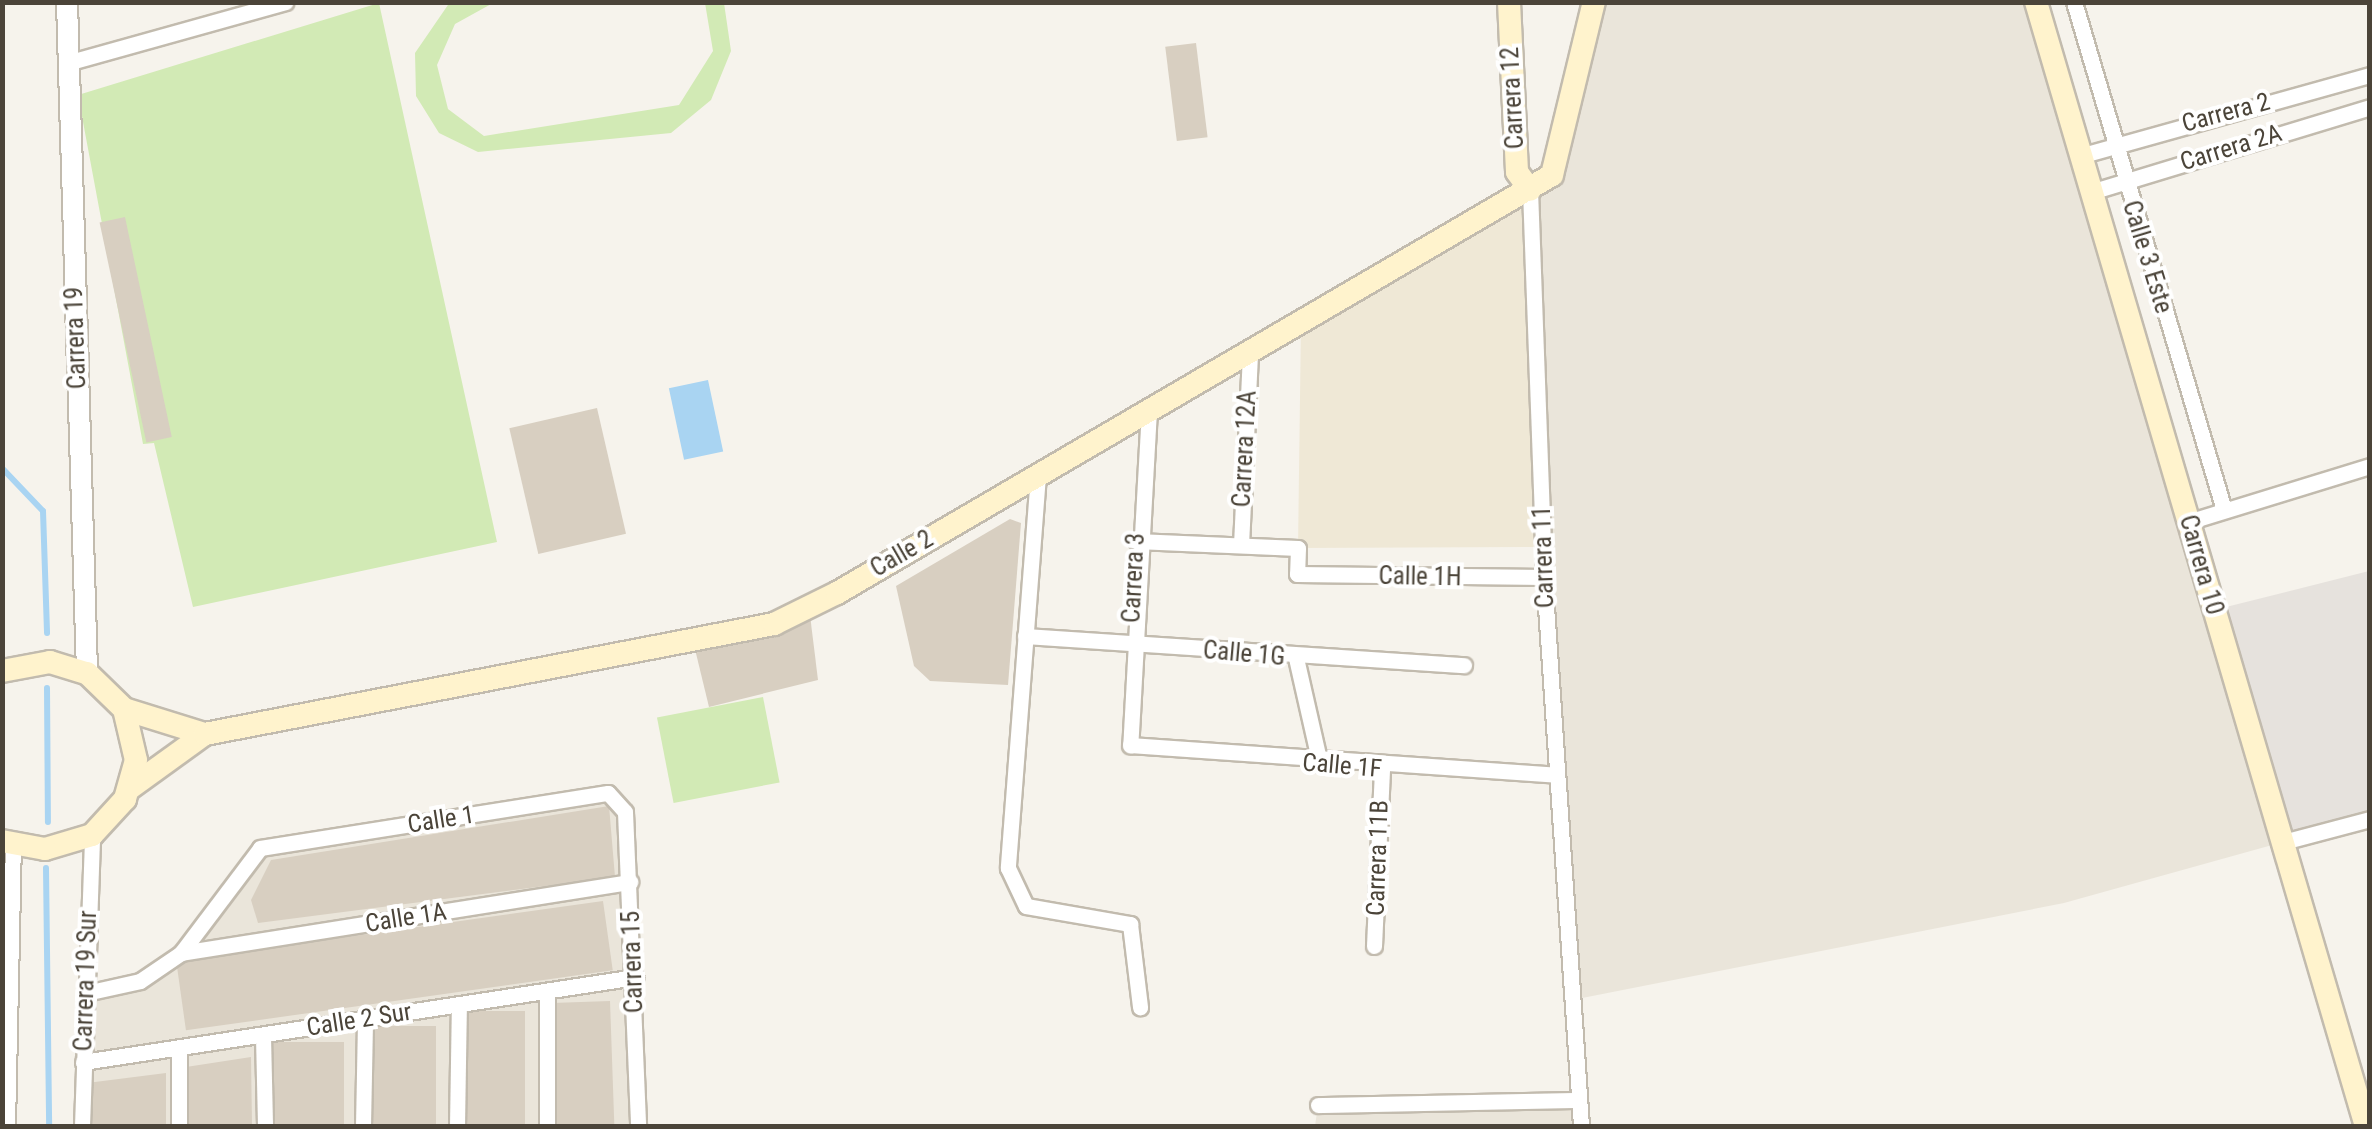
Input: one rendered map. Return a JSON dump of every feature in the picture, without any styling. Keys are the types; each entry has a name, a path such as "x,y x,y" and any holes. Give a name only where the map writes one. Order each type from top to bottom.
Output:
{"main road":[{"name":"Carrera 12","path":"1509,2 1516,172 1530,190"},
{"path":"1530,190 1552,174 1594,2"},
{"name":"Carrera 10","path":"2036,2 2366,1126"},
{"name":"Calle 2","path":"92,835 130,788 205,734 774,624 837,593 1530,190"},
{"path":"2,670 50,662 87,673 124,709 136,745 130,788"},
{"name":"Calle 2","path":"124,709 205,734"},
{"path":"8,843 45,849 92,835"}],"street":[{"name":"Carrera 19","path":"66,2 87,673"},
{"path":"67,63 286,2"},
{"name":"Calle 3 Este","path":"2074,2 2124,182 2224,510"},
{"name":"Carrera 2","path":"2083,156 2370,75"},
{"name":"Carrera 2A","path":"2094,191 2370,107"},
{"name":"Carrera 11","path":"1530,190 1544,577 1581,1126"},
{"name":"Carrera 12A","path":"1241,545 1250,352"},
{"name":"Carrera 3","path":"1130,745 1136,541 1150,410"},
{"path":"2188,522 2370,466"},
{"path":"1038,475 1008,868 1015,892 1026,906 1125,919 1140,1008"},
{"path":"1136,541 1241,545"},
{"name":"Calle 1H","path":"1241,545 1298,548 1297,574 1544,577"},
{"name":"Calle 1G","path":"1025,636 1296,658 1464,664"},
{"path":"1296,658 1320,764"},
{"name":"Calle 1F","path":"1130,745 1382,770 1556,776"},
{"name":"Carrera 11B","path":"1374,946 1382,770"},
{"name":"Calle 1","path":"181,953 260,848 622,798"},
{"name":"Carrera 15","path":"622,798 630,882 638,1126"},
{"path":"2283,842 2370,819"},
{"name":"Carrera 19 Sur","path":"82,1126 92,835"},
{"path":"7,1126 8,843"},
{"name":"Calle 1A","path":"181,953 630,882"},
{"path":"86,993 140,981 181,953"},
{"name":"Calle 2 Sur","path":"82,1062 634,977"},
{"path":"547,991 547,1126"},
{"path":"457,1126 459,1005"},
{"path":"363,1126 365,1018"},
{"path":"263,1036 265,1126"},
{"path":"178,1126 180,1049"},
{"path":"1318,1105 1579,1100"}],"shaded area":[{"path":"1593,3 2036,3 2283,842 2064,903 1572,1000 1530,190 1584,58"},
{"path":"1530,190 1545,547 1298,548 1301,323"},
{"path":"2369,571 2369,819 2283,842 2214,610"},
{"path":"621,798 638,1126 82,1126 86,993 140,981 181,953 260,848"},
{"path":"1579,1100 1581,1126 1315,1126 1318,1105"}],"green space":[{"path":"450,2 493,3 455,24 437,65 448,109 484,136 679,105 713,51 705,3 724,3 731,51 711,100 671,133 478,152 439,133 416,96 415,53"},
{"path":"379,3 497,542 193,607 154,443 143,444 78,95"},
{"path":"763,697 780,782 674,803 657,718"}],"water":[{"path":"708,380 723,451 684,460 669,388"}],"building":[{"path":"1196,43 1208,137 1177,141 1165,47"},
{"path":"125,217 172,437 146,442 100,222"},
{"path":"597,408 626,534 538,554 509,428"},
{"path":"1010,519 1021,523 1008,685 930,681 914,666 896,586"},
{"path":"809,607 818,680 709,707 693,641"},
{"path":"609,806 615,877 258,923 251,900 271,860"},
{"path":"603,901 613,970 186,1030 176,961"},
{"path":"610,1001 614,1126 556,1126 552,1003"},
{"path":"462,1011 525,1011 525,1126 462,1126"},
{"path":"369,1026 436,1026 436,1126 369,1126"},
{"path":"271,1042 344,1042 344,1126 271,1126"},
{"path":"251,1057 252,1126 186,1126 186,1067"},
{"path":"166,1073 166,1126 88,1126 87,1083"}],"waterway":[{"path":"2,468 43,511 47,633"},
{"path":"47,688 48,822"},
{"path":"46,868 49,1126"}]}
